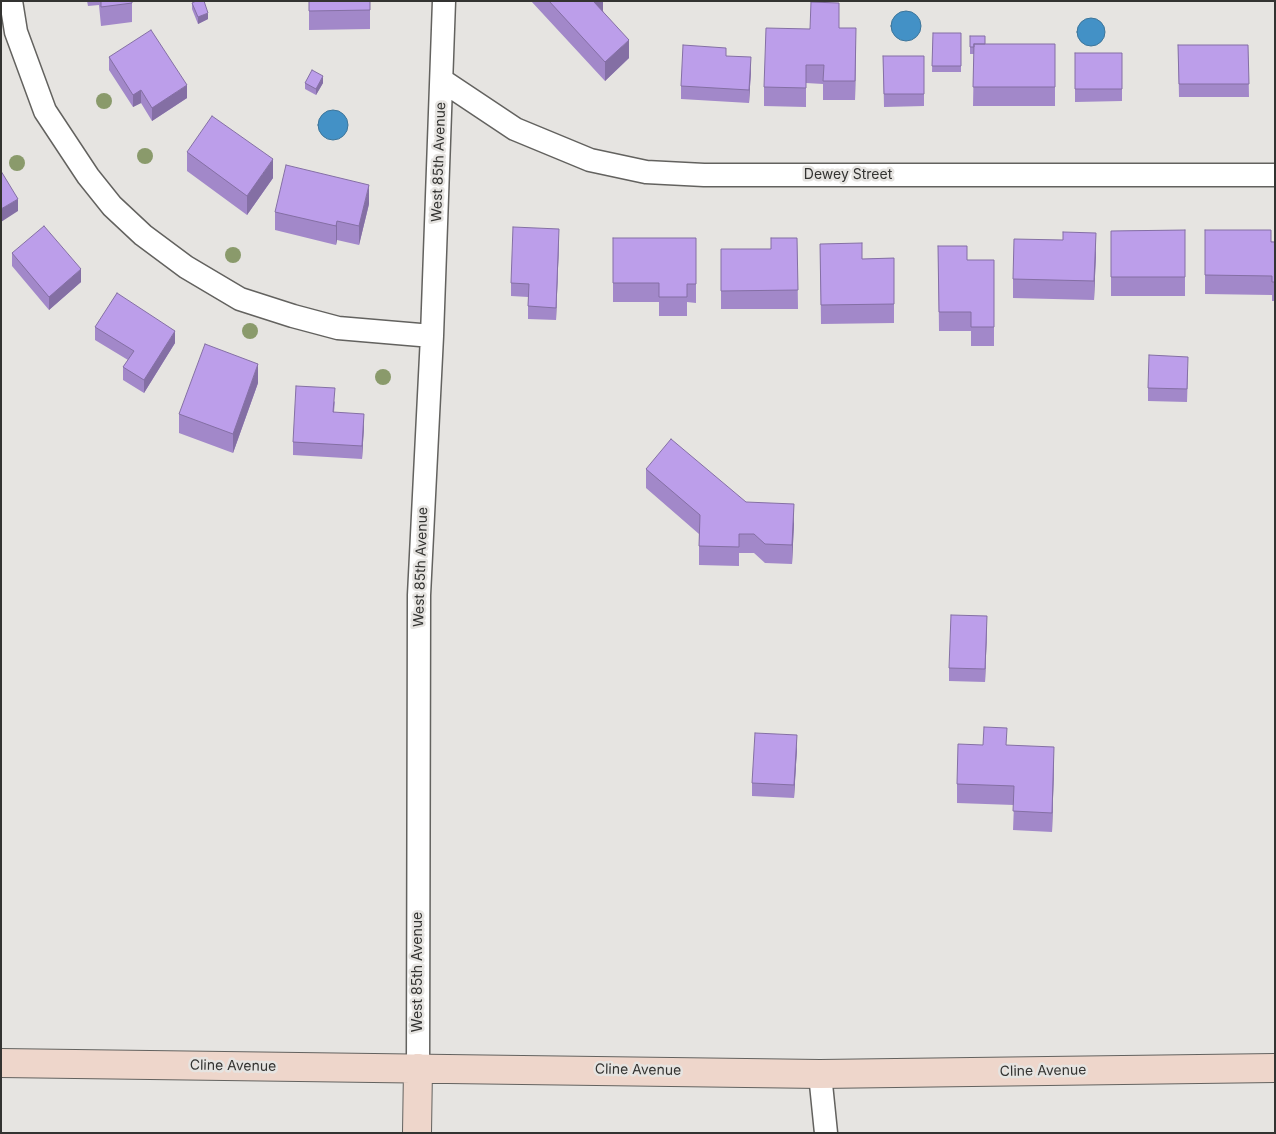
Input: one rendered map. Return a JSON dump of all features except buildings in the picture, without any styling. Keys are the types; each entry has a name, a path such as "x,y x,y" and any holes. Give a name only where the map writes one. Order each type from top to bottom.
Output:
{"street":[{"path":"11,1 16,32 46,111 88,176 112,206 143,234 186,267 240,299 338,328 432,336"},
{"name":"West 85th Avenue","path":"417,1133 419,595 443,82 444,1"},
{"name":"Dewey Street","path":"443,82 515,129 590,160 646,172 704,175 1275,175"},
{"name":"Cline Avenue","path":"1,1063 820,1074 1275,1068"},
{"path":"820,1074 826,1133"}],"water":[{"path":"906,11 912,12 920,20 920,32 912,40 906,41 900,40 892,32 891,26 892,20 900,12"},
{"path":"1091,18 1101,22 1105,32 1101,42 1091,46 1081,42 1077,32 1081,22"},
{"path":"333,110 339,111 347,119 347,131 339,139 333,140 327,139 319,131 318,125 319,119 327,111"}]}
